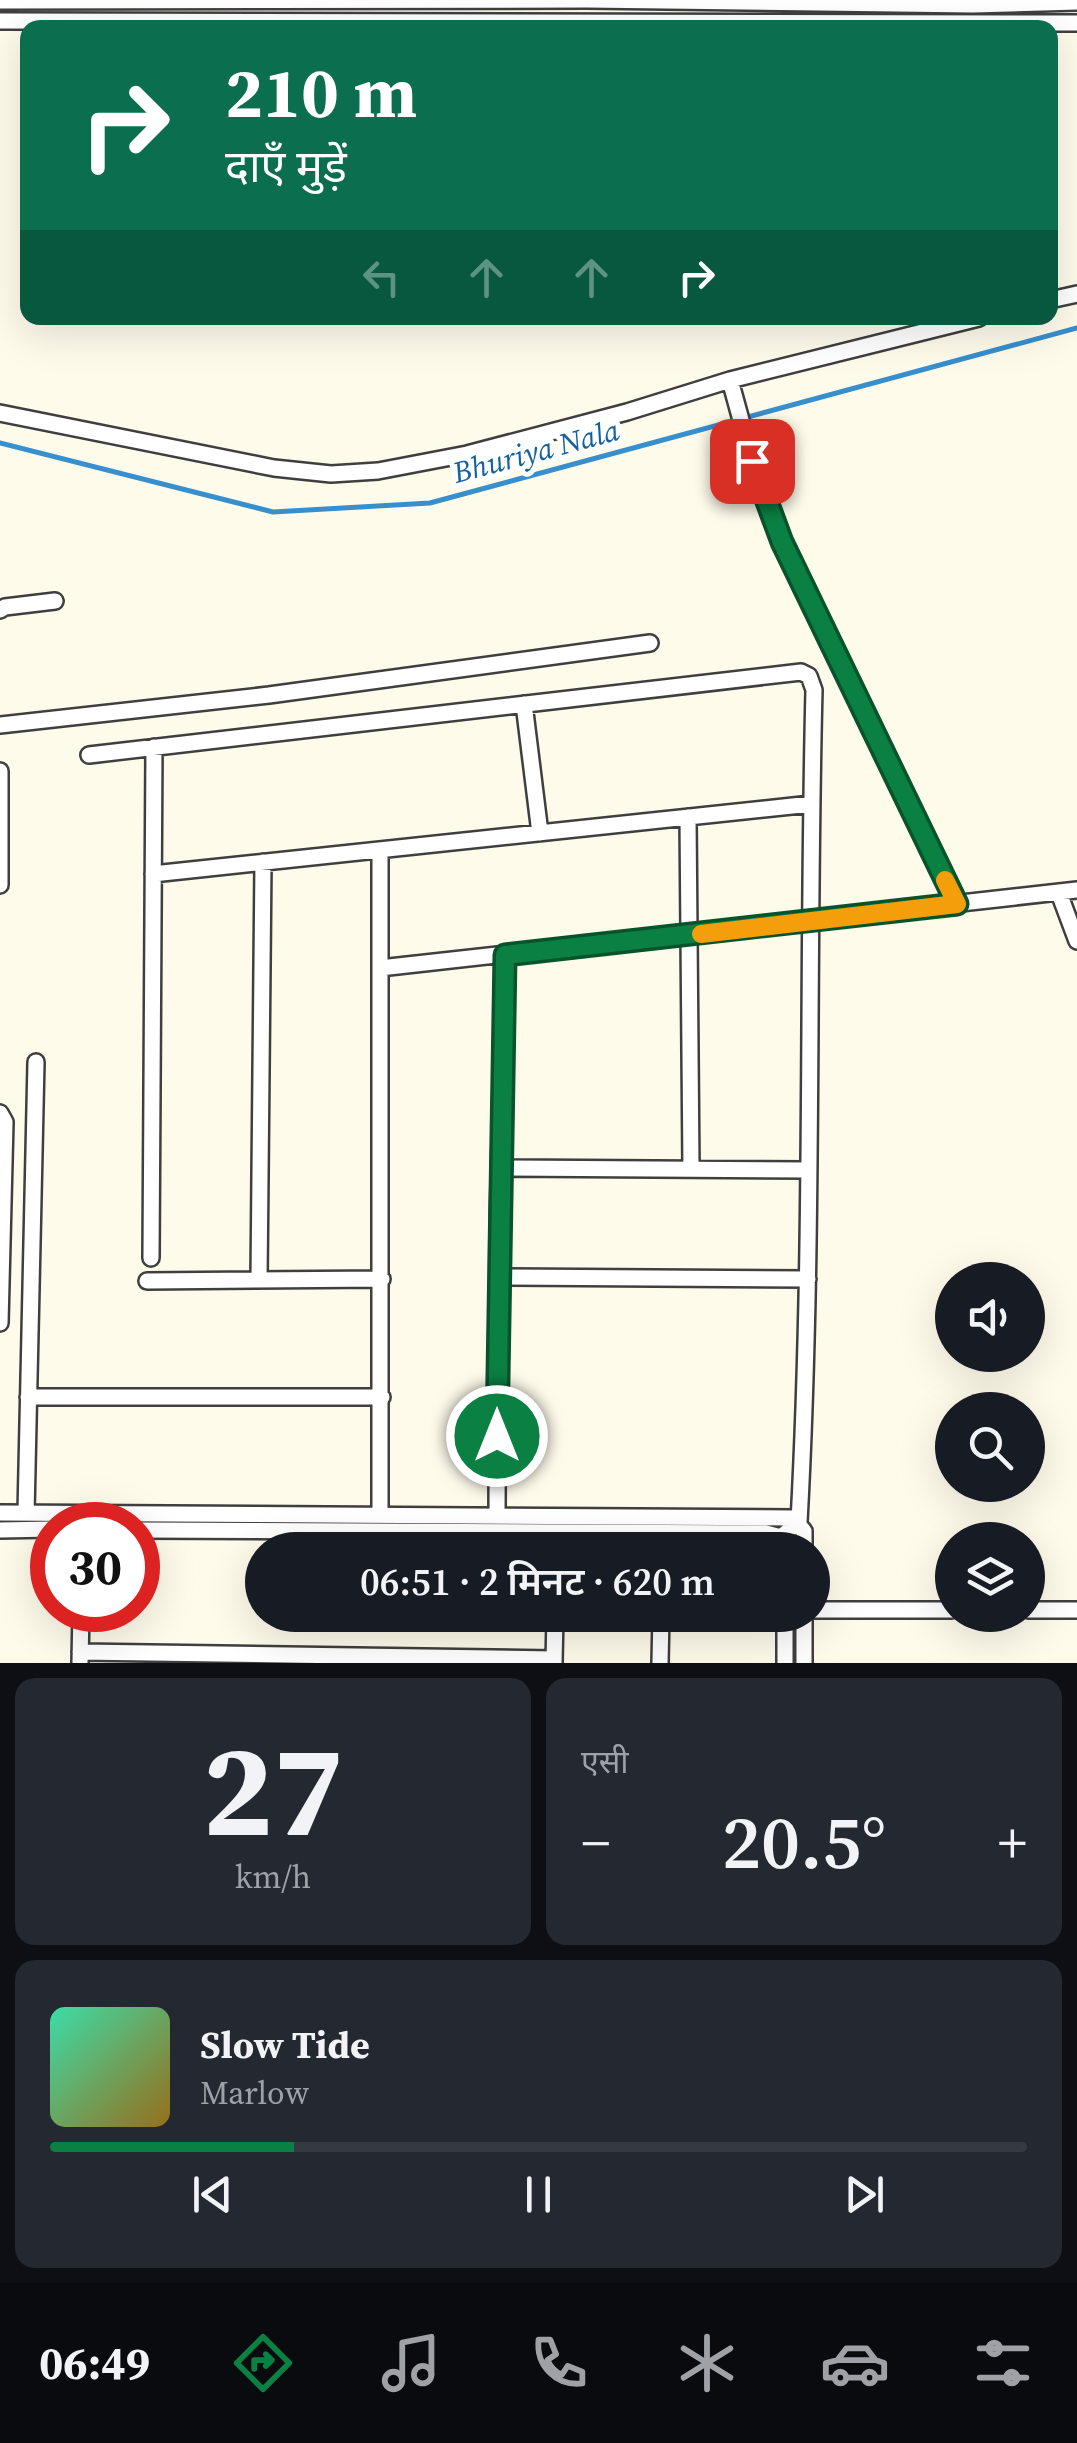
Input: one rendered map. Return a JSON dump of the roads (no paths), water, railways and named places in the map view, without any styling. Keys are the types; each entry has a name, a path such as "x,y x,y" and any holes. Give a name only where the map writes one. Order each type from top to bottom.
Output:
{"street":[{"path":"0,1 587,0 973,5 1077,2"},
{"path":"0,413 274,468 331,474 416,466 467,454 953,325"},
{"path":"731,387 758,482 782,542 957,904"},
{"path":"0,610 54,602"},
{"path":"0,725 232,700 650,644"},
{"path":"89,755 801,672 809,676 814,690 808,922 808,1349 799,1522 792,1532"},
{"path":"524,704 540,832"},
{"path":"151,1258 154,747"},
{"path":"0,771 0,884"},
{"path":"153,874 811,804"},
{"path":"688,817 690,1169"},
{"path":"380,850 380,1515"},
{"path":"259,1280 263,862"},
{"path":"380,968 1077,890"},
{"path":"1059,893 1077,940"},
{"path":"497,1516 505,955"},
{"path":"26,1513 36,1062"},
{"path":"0,1113 6,1122 0,1323"},
{"path":"500,1168 808,1170"},
{"path":"498,1277 808,1279"},
{"path":"148,1281 382,1280"},
{"path":"28,1396 382,1397"},
{"path":"0,1513 785,1518 799,1522 804,1532"},
{"path":"0,1530 30,1529"},
{"path":"160,1531 245,1533"},
{"path":"830,1610 935,1610"},
{"path":"1045,1610 1077,1610"},
{"path":"81,1632 80,1657 554,1661 554,1632"},
{"path":"660,1663 661,1632"},
{"path":"785,1632 785,1663"},
{"path":"804,1632 804,1663"}],"waterway":[{"name":"Bhuriya Nala","path":"0,443 273,512 430,503 1077,328"}]}
